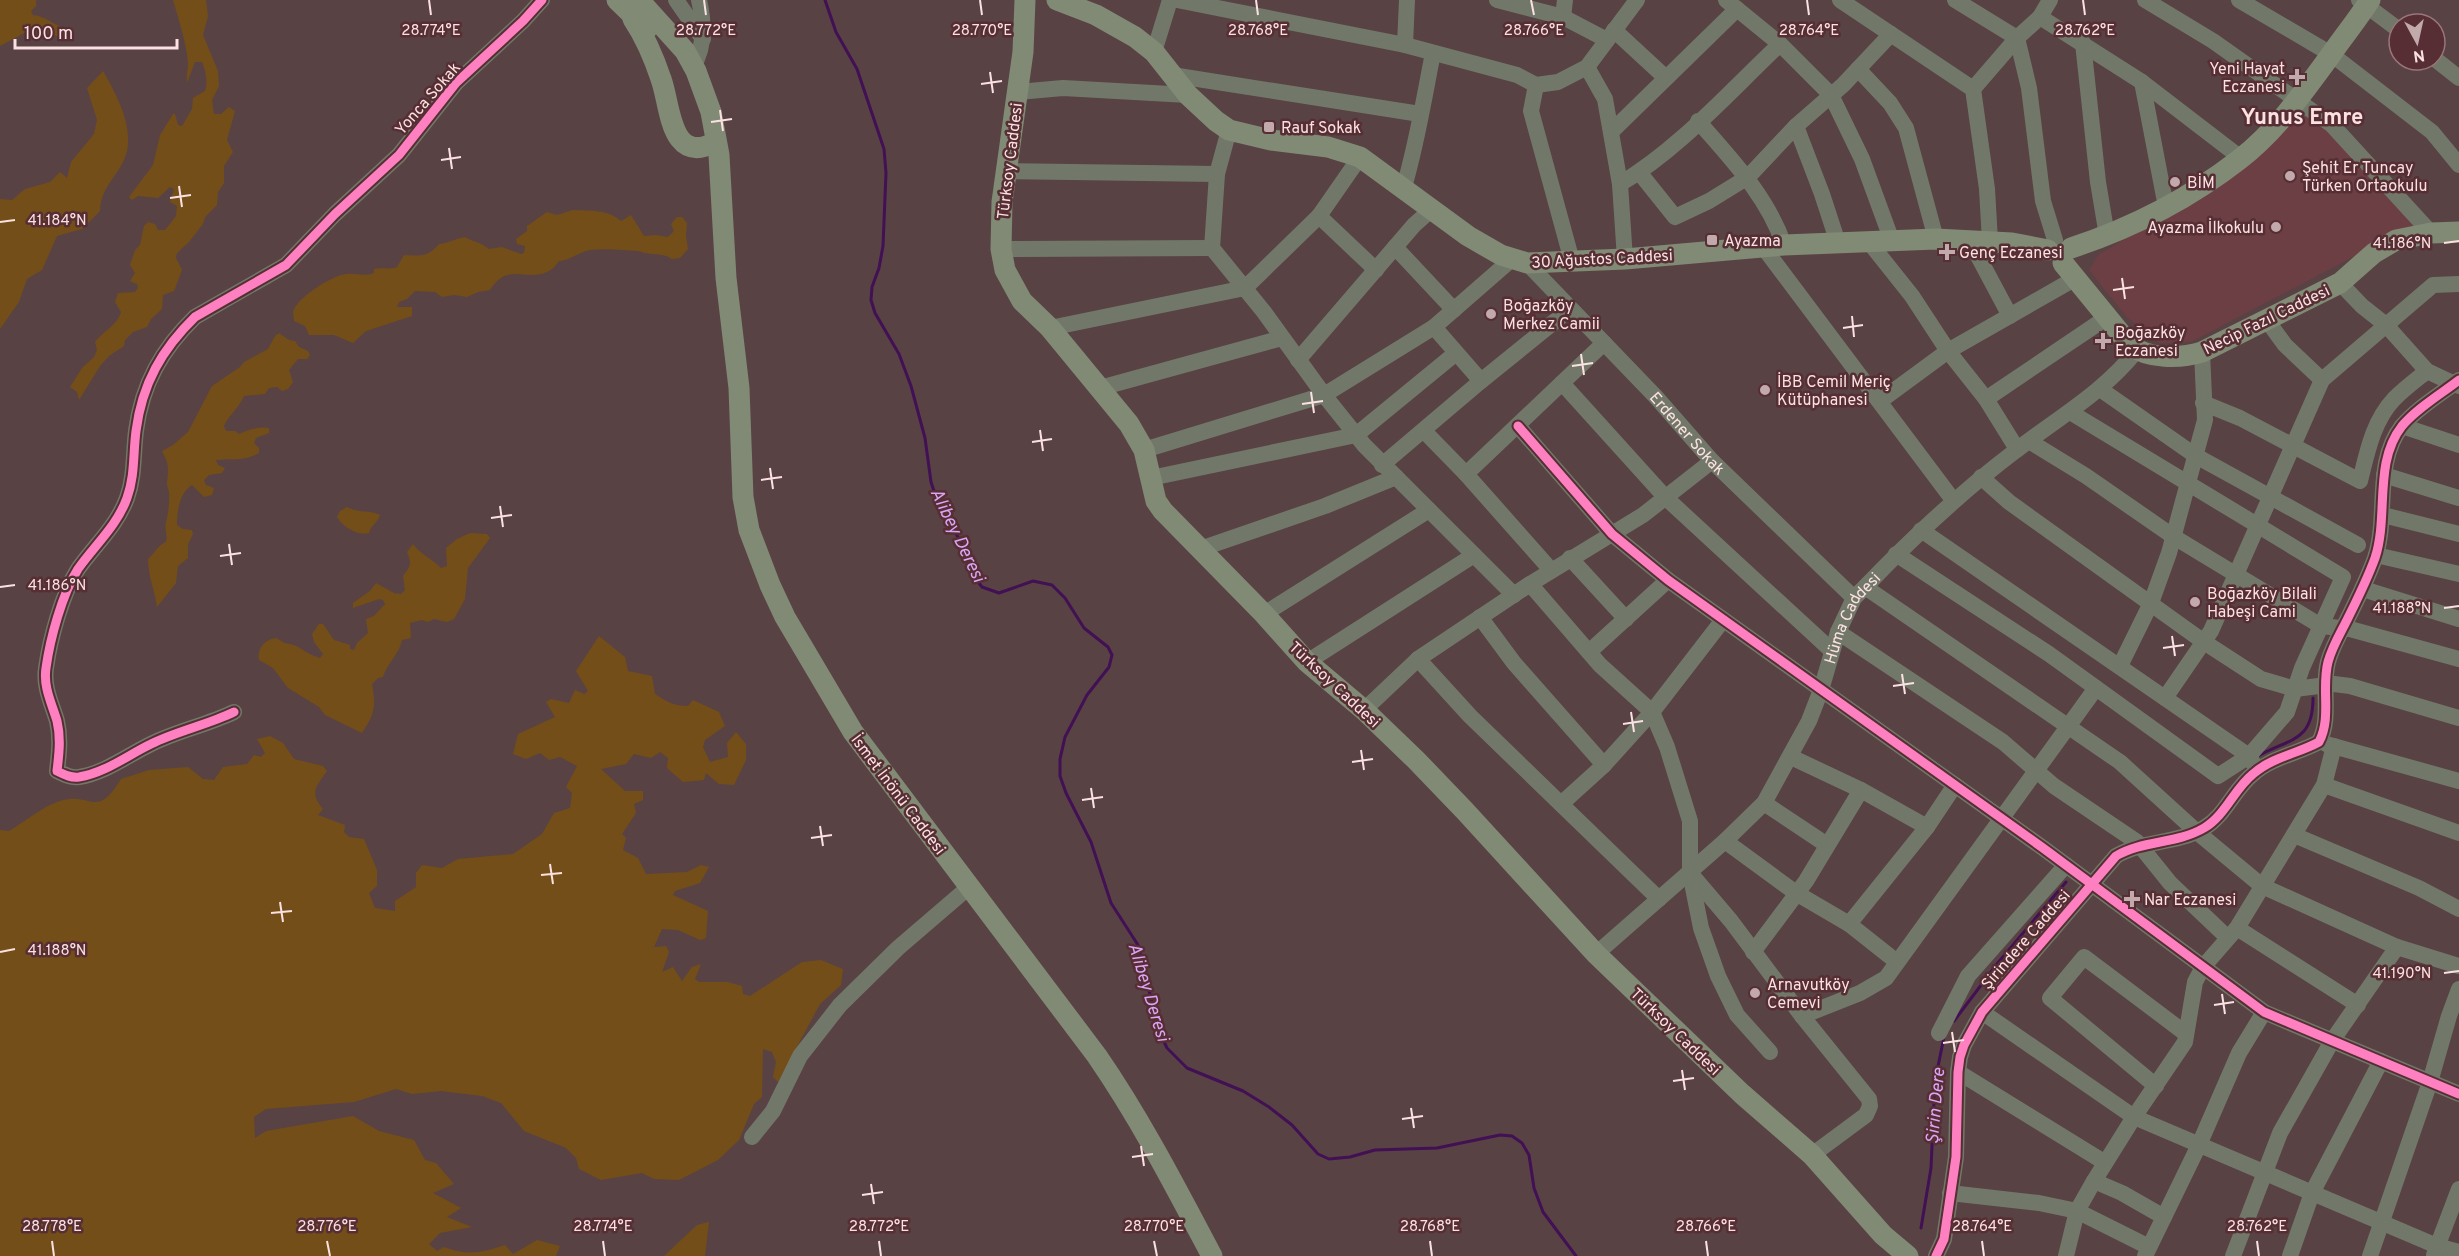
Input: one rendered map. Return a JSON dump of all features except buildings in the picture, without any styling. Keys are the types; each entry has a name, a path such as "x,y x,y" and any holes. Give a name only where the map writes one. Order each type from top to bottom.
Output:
{"main road":[{"name":"Türksoy Caddesi","path":"1025,0 1018,92 1002,202 1001,249 1005,270 1022,301 1050,328 1128,424 1144,450 1156,501 1163,511 1264,614 1306,662 1364,710 1465,811 1596,954 1716,1070 1812,1155 1883,1235 1908,1256"},
{"name":"30 Ağustos Caddesi","path":"1057,0 1117,26 1154,52 1188,95 1229,130 1271,140 1328,147 1360,157 1483,245 1519,261 1624,259 1774,247 1936,239 1980,241 2062,256 2166,207 2241,158 2272,129 2298,99 2365,2"},
{"name":"İsmet İnönü Caddesi","path":"628,3 673,58 688,72 711,112 711,145 725,239 726,278 739,388 742,497 756,552 785,617 853,732 1090,1046 1120,1090 1212,1256"},
{"path":"628,3 656,64 675,133 685,143 696,148 711,145"},
{"name":"Necip Fazıl Caddesi","path":"2137,351 2180,357 2202,352 2340,283 2385,245 2396,240 2431,233 2459,232"},
{"path":"2062,256 2106,318 2137,351"}],"street":[{"name":"Yonca Sokak","path":"234,712 153,742 96,773 78,777 67,776 57,771 60,746 57,722 45,683 46,669 68,586 116,521 127,499 134,471 140,403 173,338 195,317 286,265 334,214 399,155 456,83 523,21 542,0"},
{"path":"676,0 703,39"},
{"path":"688,72 703,39 703,18 699,0"},
{"path":"1154,52 1170,0"},
{"path":"1177,0 1405,45 1517,75 1536,85 1558,82 1587,67 1637,0"},
{"path":"1405,45 1407,0"},
{"path":"1497,0 1564,8 1611,35 1666,78"},
{"path":"1840,0 1973,89 1987,189 1980,241 2010,316"},
{"path":"1880,401 1948,351 2010,316 2062,256 2043,201 2029,88 2017,38 1955,0"},
{"path":"1973,89 2017,38 2040,17 2050,0"},
{"path":"2145,0 2164,5 2332,125 2431,233"},
{"path":"2239,0 2331,54 2432,132 2459,165"},
{"path":"2365,2 2387,20"},
{"path":"1611,132 1666,78 1732,5 1780,44 1831,95 1862,159 1892,242"},
{"path":"2040,17 2142,82 2241,158"},
{"path":"1639,172 1675,218 1709,201 1748,177 1796,126 1831,95 1892,34"},
{"path":"2083,43 2106,236"},
{"path":"1620,184 1639,172 1698,121 1780,44"},
{"path":"1404,187 1416,148 1420,114 1433,53"},
{"path":"1587,67 1605,99 1620,184 1624,259"},
{"path":"2447,68 2459,78"},
{"path":"1858,69 1890,103 1906,128 1936,239"},
{"path":"1172,75 1420,114"},
{"path":"2142,82 2166,207"},
{"path":"1536,85 1531,111 1572,261"},
{"path":"1018,92 1062,88 1188,95"},
{"path":"1698,121 1748,177 1777,224 1774,247 1880,401 1953,500"},
{"path":"1796,126 1838,243"},
{"path":"1229,130 1217,174 1212,248 1245,288 1324,395 1382,465 1514,595"},
{"path":"1050,328 1245,288 1319,216 1360,157"},
{"path":"1006,171 1217,174"},
{"path":"1298,360 1414,225 1432,209"},
{"path":"1319,216 1376,270"},
{"path":"1869,242 1912,296 1948,351 2023,445 2086,477 2174,537 2321,626 2343,628 2459,659"},
{"path":"1395,247 1454,310"},
{"path":"1001,249 1212,248"},
{"path":"1144,450 1324,395 1434,327 1519,261"},
{"name":"Erdener Sokak","path":"1519,261 1604,343 1656,397 1712,461 1860,592 2120,762 2197,832 2262,886 2397,947 2459,966"},
{"path":"2340,283 2362,306 2386,325 2427,371 2457,383"},
{"path":"2165,698 2211,631 2322,380 2433,285 2459,284"},
{"path":"1382,465 1570,309"},
{"path":"1986,399 2106,318"},
{"path":"2266,319 2285,345 2322,380"},
{"path":"1434,327 1481,381"},
{"path":"1100,388 1282,338"},
{"path":"1466,474 1604,343"},
{"name":"Hüma Caddesi","path":"1596,954 1690,873 1764,803 1791,757 1812,714 1838,632 1860,592 1953,500 2100,389 2120,372 2137,351"},
{"path":"2120,666 2151,603 2174,537 2196,456 2205,420 2202,352"},
{"path":"1151,478 1356,435 1456,353"},
{"path":"2203,403 2240,418 2360,481 2372,438 2387,408 2427,371"},
{"path":"1562,383 1666,498 1831,650"},
{"path":"2066,1256 2077,1211 2104,1162 2185,1042 2195,982 2204,967 2232,933 2324,785 2325,685 2328,661 2363,589 2376,555 2383,515 2384,475 2391,447 2402,426 2457,383"},
{"path":"2100,389 2196,456 2358,545"},
{"path":"1896,554 2096,688 2218,776 2253,763 2288,712 2302,668 2343,577 2259,524 2070,412"},
{"path":"1518,426 1612,534 1668,580 2066,865 2264,1012 2459,1094"},
{"path":"2402,426 2459,445"},
{"path":"1424,431 1466,474 1551,570"},
{"path":"1364,710 1418,659 1551,570 1612,534 1666,498 1712,461"},
{"path":"2384,475 2459,498"},
{"path":"1200,549 1325,506 1396,477"},
{"path":"1981,477 2009,502 2204,642 2260,679 2295,689 2325,685 2350,686 2459,718"},
{"path":"1264,614 1429,510"},
{"path":"2383,515 2459,534"},
{"path":"1921,530 2120,666 2253,763"},
{"path":"1306,662 1474,555"},
{"path":"2376,555 2459,574"},
{"path":"1570,558 1626,619"},
{"path":"1589,652 1668,580"},
{"path":"1530,584 1589,652 1652,712 1667,747 1690,821 1690,873 1701,928 1718,976 1737,1015 1770,1052"},
{"path":"2363,589 2459,619"},
{"path":"1480,617 1514,663 1604,765"},
{"path":"1562,804 1604,765 1652,712 1723,620"},
{"path":"1838,632 2003,742 2054,786 2137,842 2170,883 2232,933 2358,1005"},
{"path":"1418,659 1470,716 1659,899"},
{"path":"1802,1016 1860,993 1886,978 2096,688"},
{"path":"2326,744 2459,781"},
{"name":"Şirindere Caddesi","path":"1936,1256 1944,1239 1956,1157 1958,1072 1962,1051 1982,1012 2116,856 2141,847 2184,838 2215,820 2245,781 2253,763 2276,759 2326,744"},
{"path":"1791,757 1861,789 1927,828"},
{"path":"1849,924 1927,828 1955,785"},
{"path":"2324,785 2459,833"},
{"path":"1753,952 1796,893 1861,789"},
{"path":"1764,803 1827,845"},
{"path":"2294,835 2419,888 2459,909"},
{"path":"1725,841 1796,893 1849,924 1897,962"},
{"path":"1939,1033 1968,976 2066,865"},
{"path":"1690,873 1731,921 1802,1016 1867,1096 1869,1103 1866,1115 1812,1155"},
{"path":"752,1137 773,1111 800,1056 840,1005 898,948 969,887"},
{"path":"2233,1256 2280,1133 2332,1041 2397,947"},
{"path":"2156,1086 2050,998 2084,957 2185,1033"},
{"path":"2370,1256 2454,1018 2459,989"},
{"path":"1982,1012 2134,1117 2383,1221 2435,1251 2459,1252"},
{"path":"1950,1193 2039,1203 2077,1211 2147,1252 2199,1145 2239,1053 2264,1012"},
{"path":"2290,1256 2312,1193 2381,1061"},
{"path":"1958,1072 2104,1162"},
{"path":"2094,1181 2122,1193 2164,1217"},
{"path":"2435,1251 2459,1189"}],"shaded area":[{"path":"0,0 36,0 36,6 31,11 33,15 68,29 70,37 67,41 32,29 0,46"},
{"path":"173,0 206,0 208,16 203,35 218,71 219,86 212,100 214,114 221,114 229,107 235,111 227,140 233,152 224,166 224,183 218,192 217,205 205,217 203,224 189,242 177,253 176,258 182,270 174,291 163,295 162,309 151,319 147,327 133,332 125,340 124,346 109,356 100,366 79,400 77,392 70,387 82,368 94,357 97,350 95,342 119,317 121,312 115,302 118,293 135,292 138,288 137,284 130,281 135,273 130,265 135,250 140,245 144,226 148,222 155,224 158,230 165,230 176,216 177,206 170,202 174,189 170,187 158,198 138,196 132,200 129,197 153,165 160,135 173,114 175,114 178,125 182,126 192,109 193,98 206,88 205,69 202,62 195,62 187,83 187,55"},
{"path":"103,71 114,91 127,127 127,151 123,162 105,191 100,211 82,229 57,236 42,270 27,279 19,302 0,329 0,199 12,200 25,189 50,182 60,172 67,178 71,162 94,134 97,120 87,88"},
{"name":"Ayazma İlkokulu","path":"2307,111 2422,223 2393,232 2351,258 2191,342 2160,343 2145,334 2127,317 2089,270 2098,255 2232,176"},
{"path":"573,210 610,214 621,221 631,215 644,236 668,237 674,231 671,224 677,217 682,217 687,223 688,249 680,258 672,259 639,251 590,250 559,261 550,270 540,274 503,276 490,290 467,297 454,295 442,297 435,292 415,291 407,299 399,302 397,307 412,307 412,316 366,331 353,343 334,335 309,335 305,326 294,321 293,312 301,300 316,288 340,275 367,275 374,273 374,269 394,268 404,255 424,255 439,244 465,237 489,249 502,247 521,254 524,253 525,246 517,244 516,239 527,231 527,226 547,212 557,215"},
{"path":"279,333 295,341 310,355 307,359 298,359 289,370 293,382 288,389 282,391 277,387 269,388 265,394 244,396 226,422 224,426 226,431 235,431 239,434 254,429 269,428 269,433 256,438 254,443 259,448 259,453 243,459 216,460 218,465 225,468 222,473 209,475 204,480 206,485 214,488 212,495 204,497 192,485 184,493 178,509 177,525 183,529 192,530 193,534 188,544 188,558 178,566 176,583 157,607 148,559 166,542 169,500 168,467 162,451 188,432 212,386 244,362 268,349"},
{"path":"347,507 380,515 369,533 355,532 340,521 337,517 340,511"},
{"path":"470,533 487,534 490,538 468,568 465,599 454,619 447,622 434,619 428,622 422,620 410,623 411,638 402,640 383,677 378,678 372,684 373,710 362,733 325,715 319,707 288,688 273,668 259,660 259,652 263,645 277,638 320,658 323,654 314,642 312,634 319,624 323,624 334,640 350,645 350,649 354,650 357,643 368,633 366,619 374,616 385,604 379,599 353,608 353,603 370,591 376,583 394,593 401,594 405,590 403,576 410,564 407,552 413,544 441,568 447,566 446,548 457,539"},
{"path":"599,636 625,657 628,671 652,676 655,694 659,697 683,706 688,706 693,700 719,712 725,726 705,740 703,747 710,762 728,757 727,743 736,732 746,744 746,760 734,785 719,784 706,773 704,780 683,782 667,768 668,758 660,752 651,758 634,754 626,764 601,769 625,791 643,791 643,800 634,804 636,813 622,834 626,838 623,850 638,858 646,874 687,872 701,865 709,867 700,883 675,891 673,895 708,911 706,938 700,940 678,930 662,929 654,947 666,946 669,952 662,972 673,967 682,981 692,967 701,964 695,979 699,982 728,982 742,986 743,994 750,996 802,962 821,960 843,969 841,985 820,1004 778,1082 773,1077 776,1062 772,1052 763,1049 762,1097 754,1104 739,1140 718,1160 679,1180 654,1179 642,1173 601,1180 579,1169 576,1158 566,1148 524,1131 501,1103 482,1096 441,1091 412,1094 396,1089 354,1102 266,1109 254,1117 255,1138 266,1131 353,1116 379,1131 414,1140 425,1160 436,1163 454,1184 433,1193 461,1208 447,1217 472,1227 440,1233 429,1244 437,1251 444,1247 460,1252 474,1252 505,1245 513,1254 537,1240 560,1246 556,1256 0,1256 0,830 9,831 57,802 78,799 98,802 112,792 121,779 149,770 188,767 203,779 214,780 223,767 247,764 254,755 261,757 265,753 257,739 270,736 283,743 294,759 323,766 327,771 315,794 323,809 318,815 345,825 344,832 349,837 364,839 377,870 377,886 369,893 375,908 395,911 395,901 416,887 416,873 422,865 442,868 458,859 513,854 542,834 554,813 570,808 572,793 566,787 577,766 560,757 549,760 540,753 526,759 513,754 518,734 555,717 546,702 551,699 569,703 575,690 584,694 588,691 576,671"},
{"path":"709,1222 705,1256 664,1256 697,1225"}],"waterway":[{"name":"Alibey Deresi","path":"825,0 836,32 857,69 884,149 886,173 883,246 879,268 872,287 871,300 875,313 899,354 911,386 925,438 931,482 936,497 965,550 975,578 982,587 999,593 1033,581 1052,585 1065,598 1084,628 1108,647 1112,655 1109,667 1087,695 1065,737 1060,759 1060,776 1091,842 1111,903 1138,945 1159,1031 1167,1048 1187,1068 1243,1091 1269,1107 1292,1125 1318,1154 1329,1159 1350,1157 1375,1150 1437,1148 1500,1135 1512,1136 1522,1143 1529,1155 1534,1188 1543,1212 1576,1256"},
{"name":"Şirin Dere","path":"2258,756 2298,737 2304,731 2309,723 2313,698"},
{"name":"Şirin Dere","path":"1954,1021 1997,964 2066,882"},
{"name":"Şirin Dere","path":"1921,1228 1931,1168 1935,1081 1944,1037"}],"cycle path":[{"path":"234,712 161,739 89,775 73,777 57,771 58,727 48,695 45,675 50,644 57,617 72,579 84,560 111,527 127,498 133,473 139,414 155,368 183,329 195,317 286,265 335,214 399,155 456,83 523,21 542,0"},
{"path":"1936,1256 1944,1239 1956,1157 1960,1057 1982,1012 2116,856 2137,847 2183,837 2204,828 2218,817 2240,787 2260,768 2319,742 2325,723 2325,682 2328,662 2369,574 2379,542 2384,473 2393,441 2402,426 2415,413 2459,380"},
{"path":"1518,426 1612,534 1668,580 2043,848 2264,1012 2459,1094"}],"place":[{"name":"Yeni Hayat Eczanesi","path":"2297,77"},
{"name":"Rauf Sokak","path":"1269,127"},
{"name":"Şehit Er Tuncay Türken Ortaokulu","path":"2290,176"},
{"name":"BİM","path":"2175,182"},
{"name":"Ayazma İlkokulu","path":"2276,227"},
{"name":"Ayazma","path":"1712,240"},
{"name":"Genç Eczanesi","path":"1947,252"},
{"name":"Boğazköy Merkez Camii","path":"1491,314"},
{"name":"Boğazköy Eczanesi","path":"2103,341"},
{"name":"İBB Cemil Meriç Kütüphanesi","path":"1765,390"},
{"name":"Boğazköy Bilali Habeşi Cami","path":"2195,602"},
{"name":"Nar Eczanesi","path":"2132,899"},
{"name":"Arnavutköy Cemevi","path":"1755,993"}],"district":[{"name":"Yunus Emre","path":"2302,116"}]}
